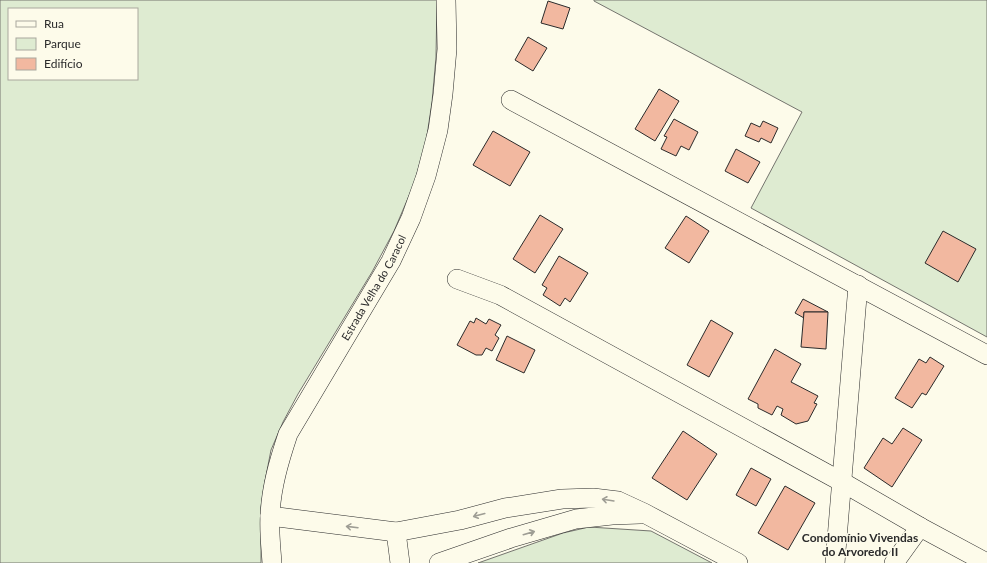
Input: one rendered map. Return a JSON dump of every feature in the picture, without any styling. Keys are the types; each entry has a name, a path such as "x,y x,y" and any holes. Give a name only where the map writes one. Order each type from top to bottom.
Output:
{"street":[{"name":"Estrada Velha do Caracol","path":"272,563 270,516 273,487 288,434 391,261 411,218 426,176 438,130 443,94 447,49 446,0"},
{"path":"511,100 987,355"},
{"path":"457,279 500,295 987,563"},
{"path":"835,563 858,285"},
{"path":"270,516 396,532 460,520 505,508 562,499 593,498 618,502 738,563"},
{"path":"439,563 511,538 576,519 612,515 644,514"},
{"path":"894,563 920,527"},
{"path":"396,532 400,563"}],"green space":[{"path":"0,0 437,0 436,57 432,102 426,142 414,184 394,231 372,272 298,394 283,422 271,450 261,507 261,563 0,563"},
{"path":"594,0 987,0 987,337 751,208 802,112"},
{"path":"589,527 651,531 712,563 478,563 563,533"}],"building":[{"path":"548,1 570,8 563,29 541,23"},
{"path":"528,37 547,48 533,71 515,60"},
{"path":"659,89 679,101 655,141 635,129"},
{"path":"674,119 698,132 689,150 681,146 676,156 661,149 667,137 664,136"},
{"path":"763,121 778,128 771,143 761,138 759,142 745,136 751,123 760,127"},
{"path":"493,131 530,152 510,186 473,165"},
{"path":"736,149 760,162 748,183 725,171"},
{"path":"540,215 563,229 535,273 513,259"},
{"path":"686,216 709,231 689,263 665,248"},
{"path":"943,231 976,249 958,282 925,263"},
{"path":"559,256 588,273 570,302 565,298 560,306 543,295 547,288 542,285"},
{"path":"803,299 828,312 804,312 804,318 795,313"},
{"path":"804,312 828,312 826,349 801,347"},
{"path":"476,318 486,324 489,319 501,325 495,335 499,338 492,351 486,348 482,355 476,355 457,345 470,321 474,323"},
{"path":"711,320 733,333 709,377 687,365"},
{"path":"507,336 535,350 524,373 496,360"},
{"path":"775,349 801,364 791,382 818,396 814,403 817,404 808,421 796,424 781,415 783,409 777,406 772,415 758,408 758,404 748,399"},
{"path":"930,357 944,366 926,395 922,393 912,408 895,398 919,359 926,363"},
{"path":"903,428 922,440 892,487 864,468 883,438 892,444"},
{"path":"683,431 717,454 687,500 652,478"},
{"path":"751,468 771,479 756,506 736,495"},
{"path":"785,486 815,503 788,550 758,533"}],"district":[{"name":"Condomínio Vivendas do Arvoredo II","path":"860,545"}]}
